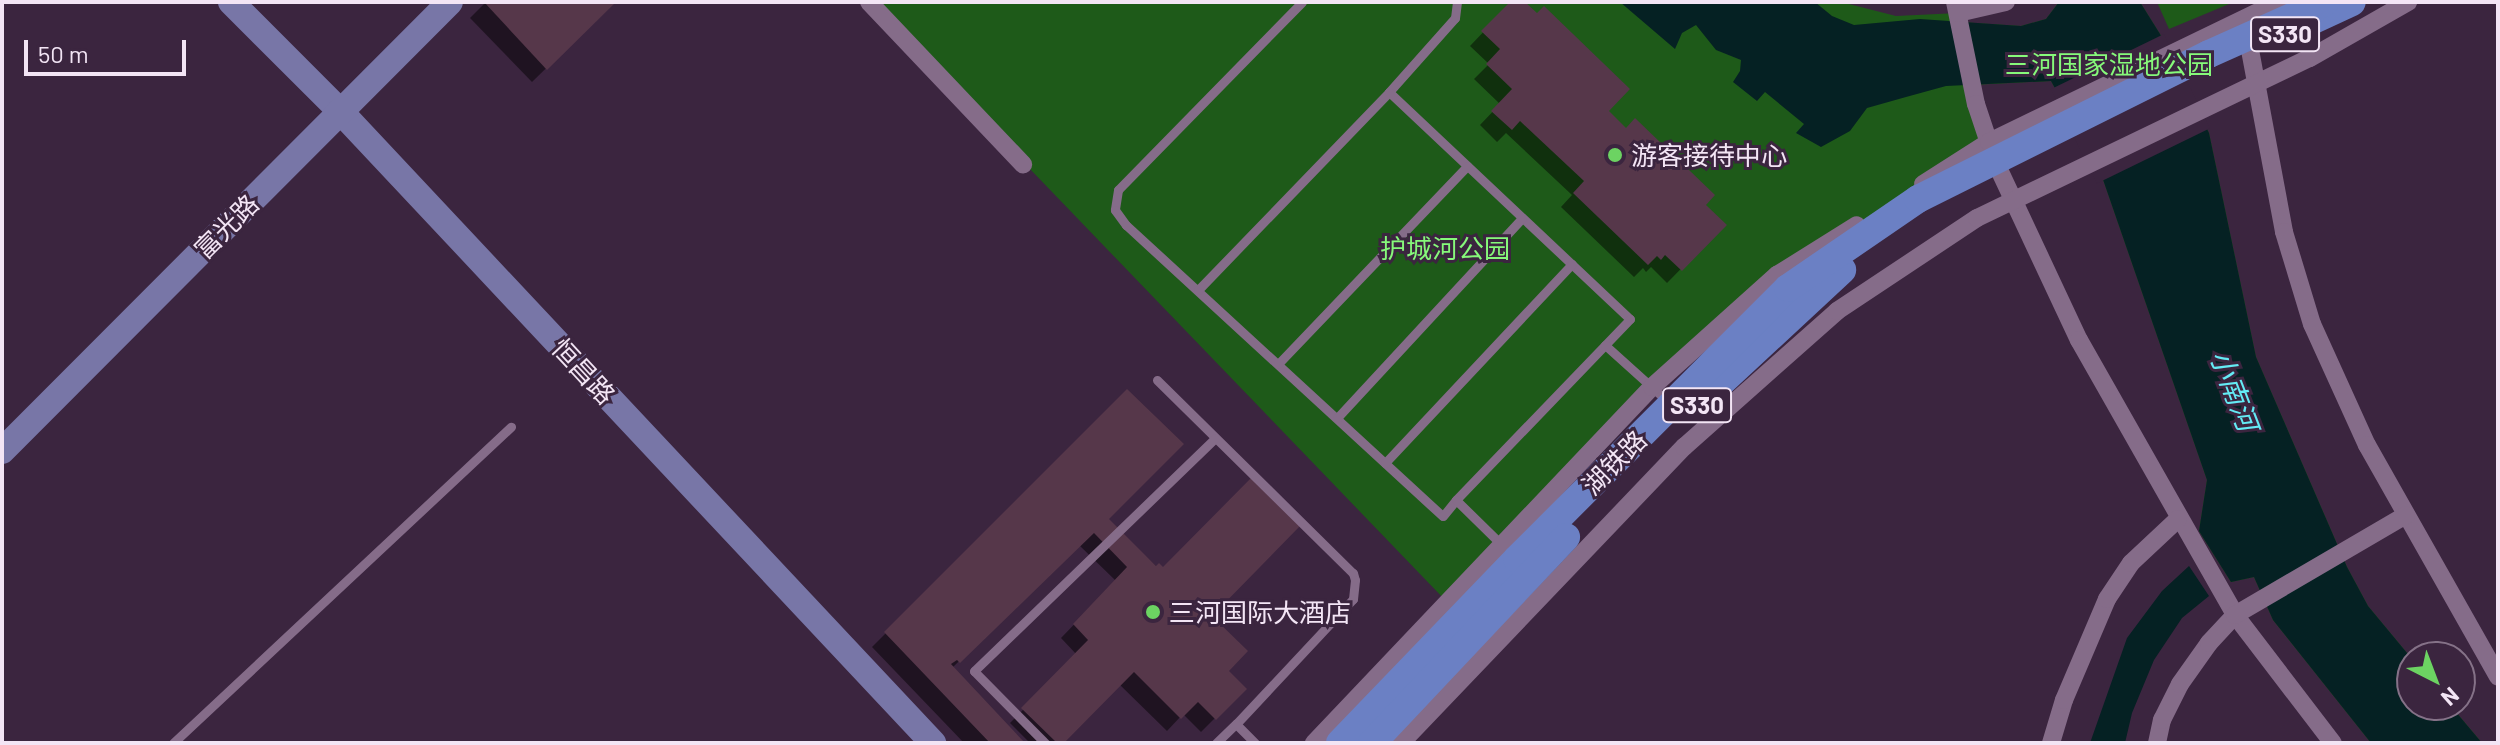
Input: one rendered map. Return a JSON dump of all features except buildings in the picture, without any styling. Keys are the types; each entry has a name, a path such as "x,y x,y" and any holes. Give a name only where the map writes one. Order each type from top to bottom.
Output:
{"main road":[{"name":"S330","path":"2208,53 2325,2"},
{"name":"S330","path":"2208,53 2250,50 2352,2"},
{"name":"湖铁路","path":"1340,743 1669,403 1826,281 1922,219 1995,159 2208,53"},
{"name":"湖铁路","path":"1372,743 1517,559"}],"street":[{"name":"恒昌路","path":"231,2 340,111 933,743"},
{"name":"富光路","path":"2,451 450,2"},
{"path":"869,2 1023,164"},
{"path":"2006,2 1957,7 1976,104 1995,159 2079,340 2178,519 2235,615 2333,743"},
{"path":"2208,53 2278,2"},
{"path":"1401,743 1684,447 1768,369 1837,311 1977,218 2310,58 2408,2"},
{"path":"2250,50 2296,279 2312,324 2367,445 2498,677"},
{"path":"1314,743 1517,559 1669,403 1740,304 1777,275 1995,159"},
{"path":"2157,743 2162,720 2180,684 2209,643 2235,615 2406,515"},
{"path":"2051,743 2064,700 2107,599 2131,563 2178,519"}],"lane":[{"path":"1302,2 1115,196 1117,216 1443,516 1630,319 1389,92"},
{"path":"1198,290 1389,92 1455,18 1457,2"},
{"path":"1278,364 1467,166"},
{"path":"1337,418 1522,218"},
{"path":"1385,463 1572,264"},
{"path":"1605,345 1669,403"},
{"path":"1157,380 1353,573 1355,585 1353,599 1216,743"},
{"path":"173,743 511,427"},
{"path":"1045,743 974,671 1215,438"},
{"path":"1456,500 1517,559"},
{"path":"1236,724 1255,743"}],"green space":[{"name":"护城河公园","path":"869,2 1841,2 1896,16 1958,13 1960,22 2021,26 2046,19 2059,2 2140,2 2160,34 2209,133 2256,357 2347,567 2368,606 2397,641 2396,721 2463,721 2482,743 2371,743 2273,620 2254,577 2231,582 2199,531 2207,480 2099,168 2051,81 1972,85 1989,142 1777,275 1447,602"},
{"path":"2157,2 2234,2 2169,29"}],"water":[{"name":"三河国家湿地公园","path":"1620,2 1815,2 1832,16 1854,25 1920,19 2021,26 2046,19 2059,2 2140,2 2160,34 2209,133 2256,357 2347,567 2368,606 2397,641 2396,721 2463,721 2482,743 2371,743 2273,620 2254,577 2231,582 2199,531 2207,480 2099,168 2051,81 1946,86 1867,108 1850,131 1821,147 1796,133 1804,124 1765,92 1757,101 1733,82 1740,71 1741,60 1716,50 1696,25 1682,33 1675,49"},
{"path":"2189,566 2209,596 2182,618 2154,660 2132,713 2125,743 2090,743 2127,638 2162,591"}],"pier":[{"path":"2164,34 2210,128 2097,184 2051,89"}],"place":[{"name":"游客接待中心","path":"1615,155"},
{"name":"三河国际大酒店","path":"1153,612"}],"water label":[{"name":"小南河","path":"2235,390"}]}
